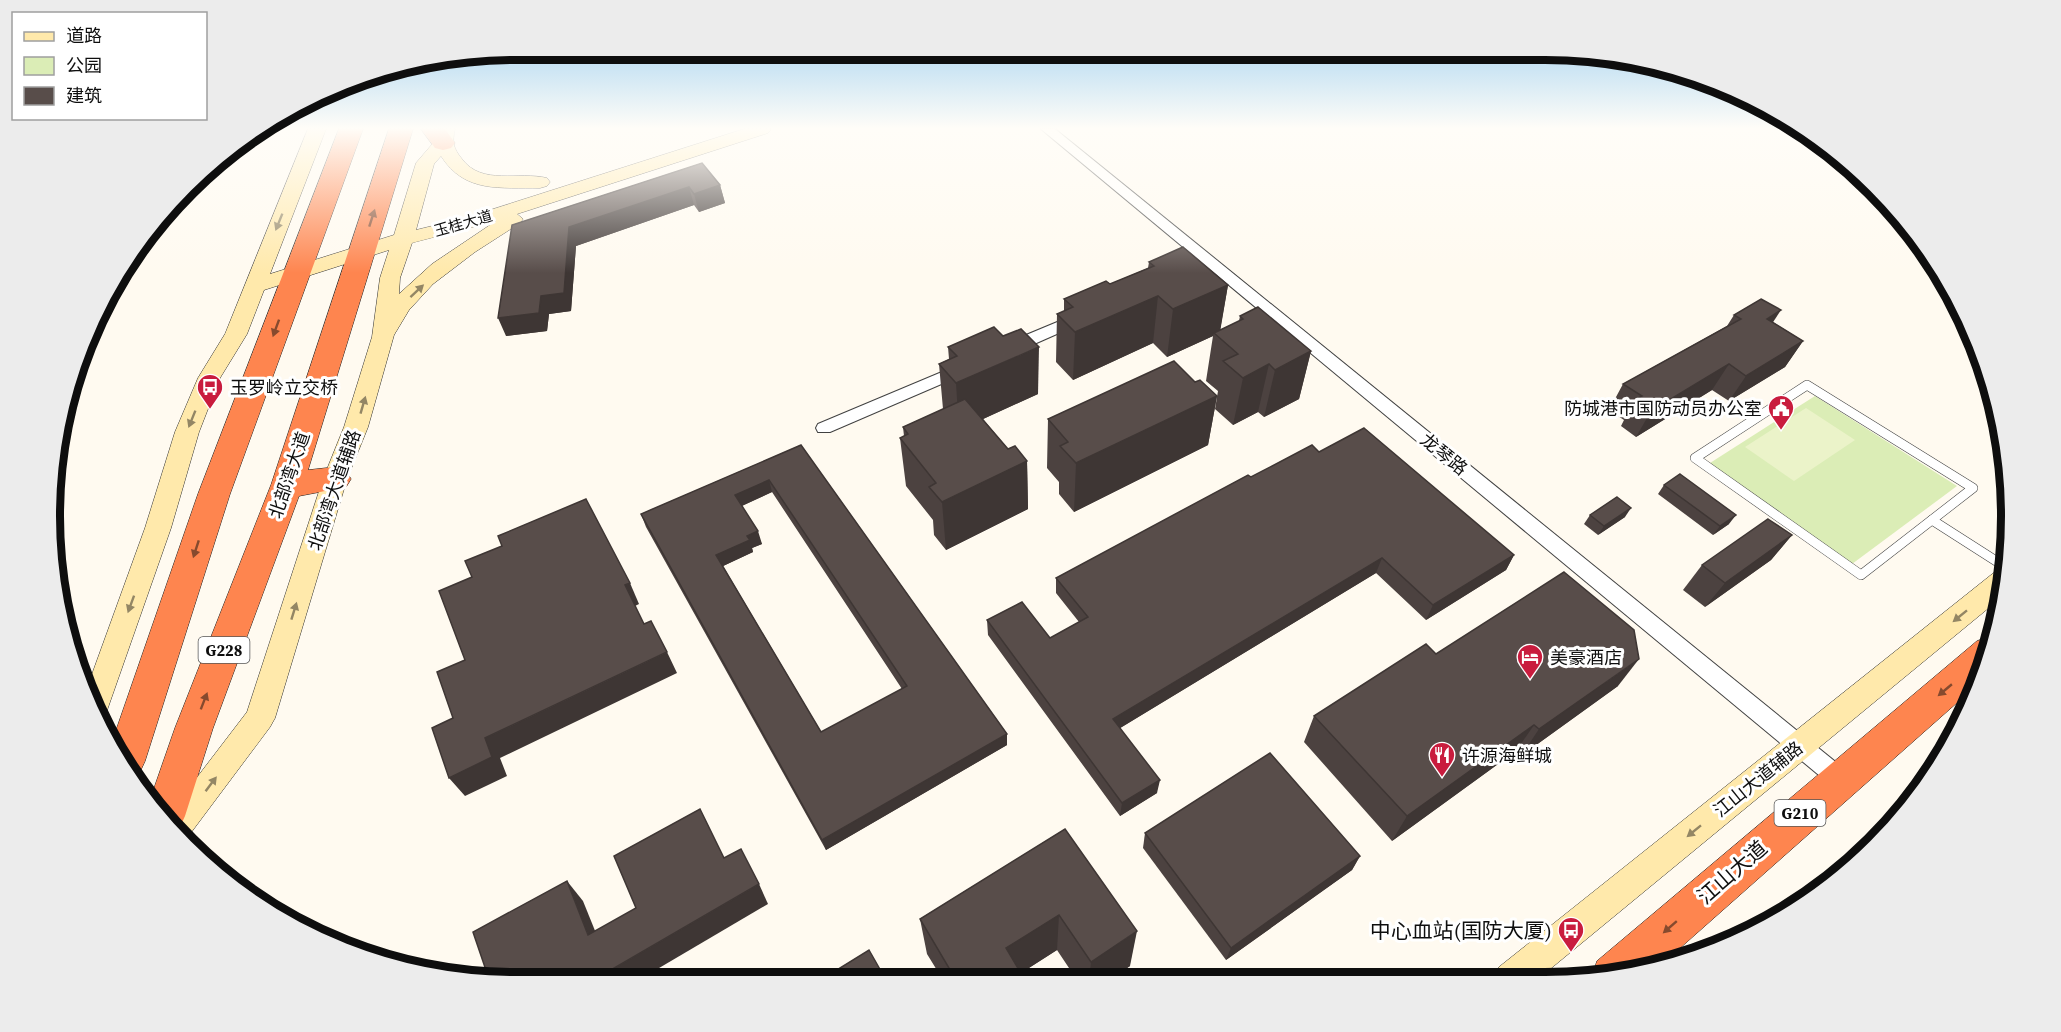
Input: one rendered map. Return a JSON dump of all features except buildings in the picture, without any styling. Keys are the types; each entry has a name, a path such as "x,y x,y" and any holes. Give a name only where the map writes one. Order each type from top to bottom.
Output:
{"highway":[{"path":"127,754 214,494 333,177"},
{"name":"北部湾大道","path":"167,810 194,728 287,485 386,177"},
{"path":"287,485 335,479"},
{"name":"江山大道","path":"1627,964 1977,663"}],"main road":[{"path":"98,698 158,528 187,432 209,378 236,334 298,177"},
{"name":"北部湾大道辅路","path":"181,825 260,718 335,479 356,427 383,337 390,278 421,177"},
{"path":"478,177 545,189"},
{"name":"玉桂大道","path":"545,189 577,177"},
{"name":"玉桂大道","path":"254,286 403,239 432,221 588,177"},
{"path":"383,337 400,306 466,248 545,189"},
{"name":"江山大道辅路","path":"1520,972 1995,587"}],"street":[{"name":"龙琴路","path":"1106,177 1840,779"},
{"path":"1189,271 1211,262"},
{"path":"996,354 1092,313"},
{"path":"824,428 974,363"}],"lane":[{"path":"1808,385 1973,488 1932,520 1861,575 1695,458 1808,385"},
{"path":"1932,520 1998,562"}],"green space":[{"path":"1815,396 1957,486 1852,564 1710,463"},
{"path":"1806,408 1855,440 1794,481 1745,447"}],"place":[{"name":"玉罗岭立交桥","path":"210,410"},
{"name":"防城港市国防动员办公室","path":"1781,431"},
{"name":"美豪酒店","path":"1530,680"},
{"name":"许源海鲜城","path":"1442,778"},
{"name":"中心血站(国防大厦)","path":"1571,953"}]}
